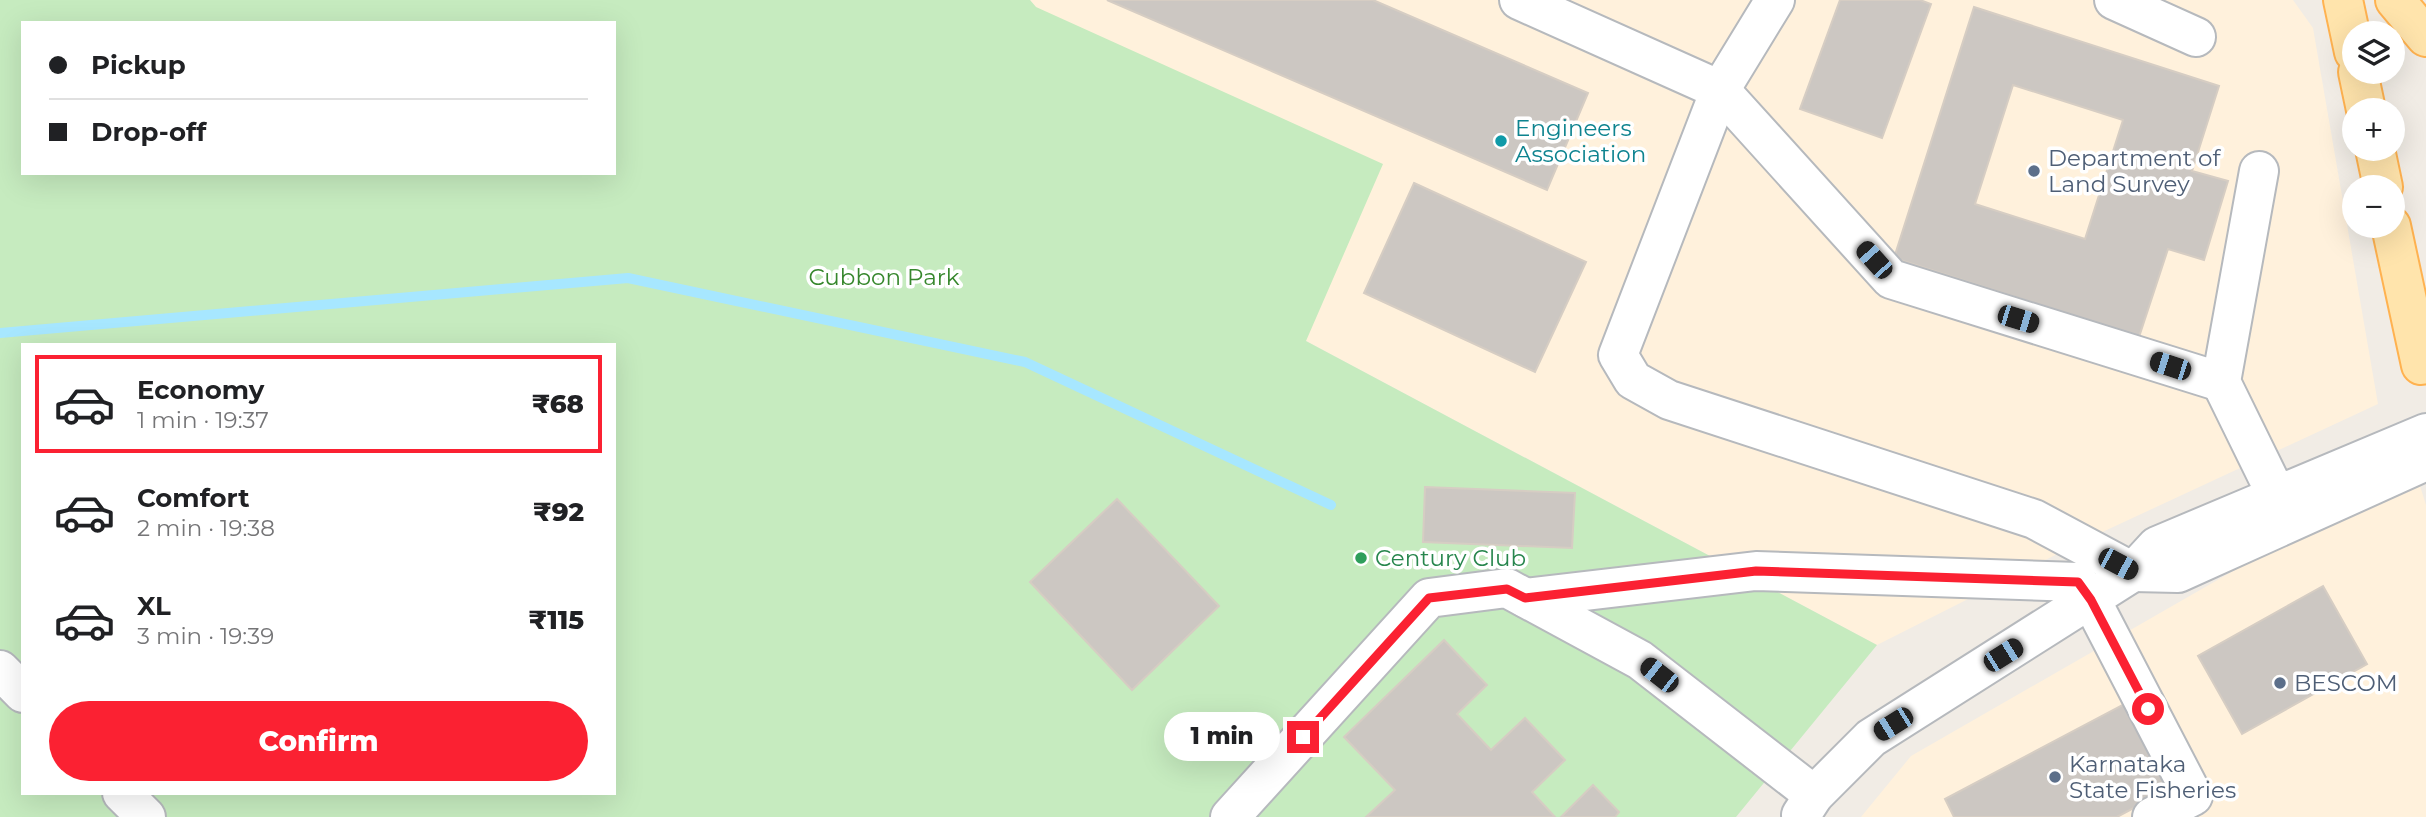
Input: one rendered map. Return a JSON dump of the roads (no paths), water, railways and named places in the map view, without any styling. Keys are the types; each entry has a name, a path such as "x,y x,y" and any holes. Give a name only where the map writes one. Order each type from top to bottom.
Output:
{"main road":[{"path":"2343,0 2347,21"},
{"path":"2395,0 2426,37"},
{"path":"2394,238 2421,365"}],"street":[{"path":"1519,0 1720,90 1891,279 2221,382"},
{"path":"1775,0 1720,90 1618,355 1633,380 1669,400 2034,519 2133,572 2178,573 2426,461"},
{"path":"2114,0 2196,37"},
{"path":"2259,171 2221,382 2276,494"},
{"path":"1230,817 1429,598 1507,589 1640,660 1807,806 1871,738 2133,572 2157,546 2426,433"},
{"path":"1525,598 1756,571 2078,582 2091,600 2198,807 2152,817"},
{"path":"0,670 21,691"},
{"path":"124,795 146,817"}],"waterway":[{"path":"0,333 628,278 1025,362 1331,505"}],"place":[{"name":"Engineers Association","path":"1501,141"},
{"name":"Department of Land Survey","path":"2034,171"},
{"name":"Century Club","path":"1361,558"},
{"name":"BESCOM","path":"2280,683"},
{"name":"Karnataka State Fisheries","path":"2055,777"}],"park label":[{"name":"Cubbon Park","path":"884,277"}]}
